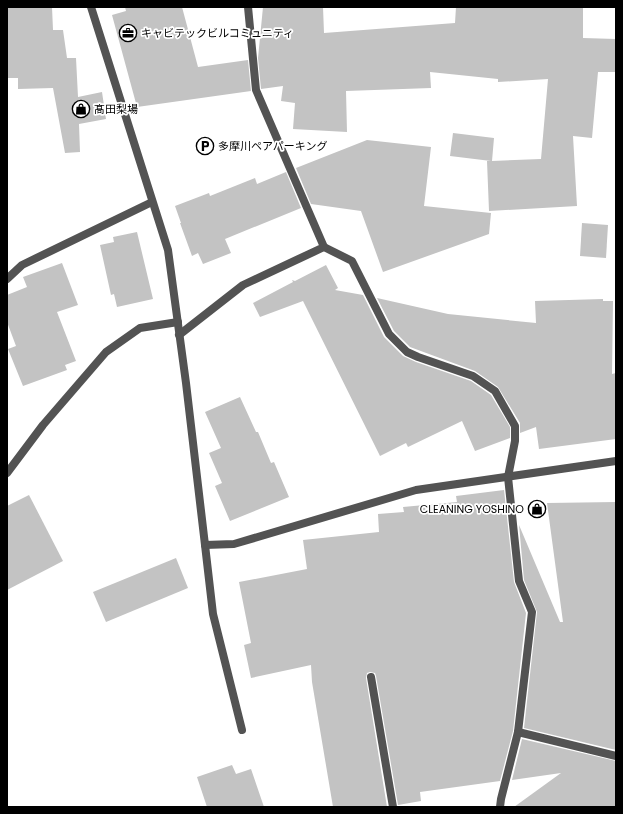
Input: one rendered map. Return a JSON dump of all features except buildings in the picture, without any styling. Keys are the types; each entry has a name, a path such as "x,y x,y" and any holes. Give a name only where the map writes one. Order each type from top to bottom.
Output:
{"street":[{"path":"91,7 168,250 186,383 213,614 242,730"},
{"path":"248,7 256,90 324,246 352,261 389,334 407,352 473,376 495,391 515,426 515,441 508,477 519,581 532,612 518,732 500,807"},
{"path":"7,279 22,265 152,202"},
{"path":"179,335 243,285 324,246"},
{"path":"7,473 43,425 106,352 140,328 178,322"},
{"path":"205,544 234,544 416,490 616,461"},
{"path":"371,677 393,807"},
{"path":"518,732 616,756"}],"place":[{"name":"キャビテックビルコミュニティ","path":"128,33"},
{"name":"髙田梨場","path":"81,109"},
{"name":"多摩川ペアパーキング","path":"205,146"},
{"name":"CLEANING YOSHINO","path":"537,509"}]}
